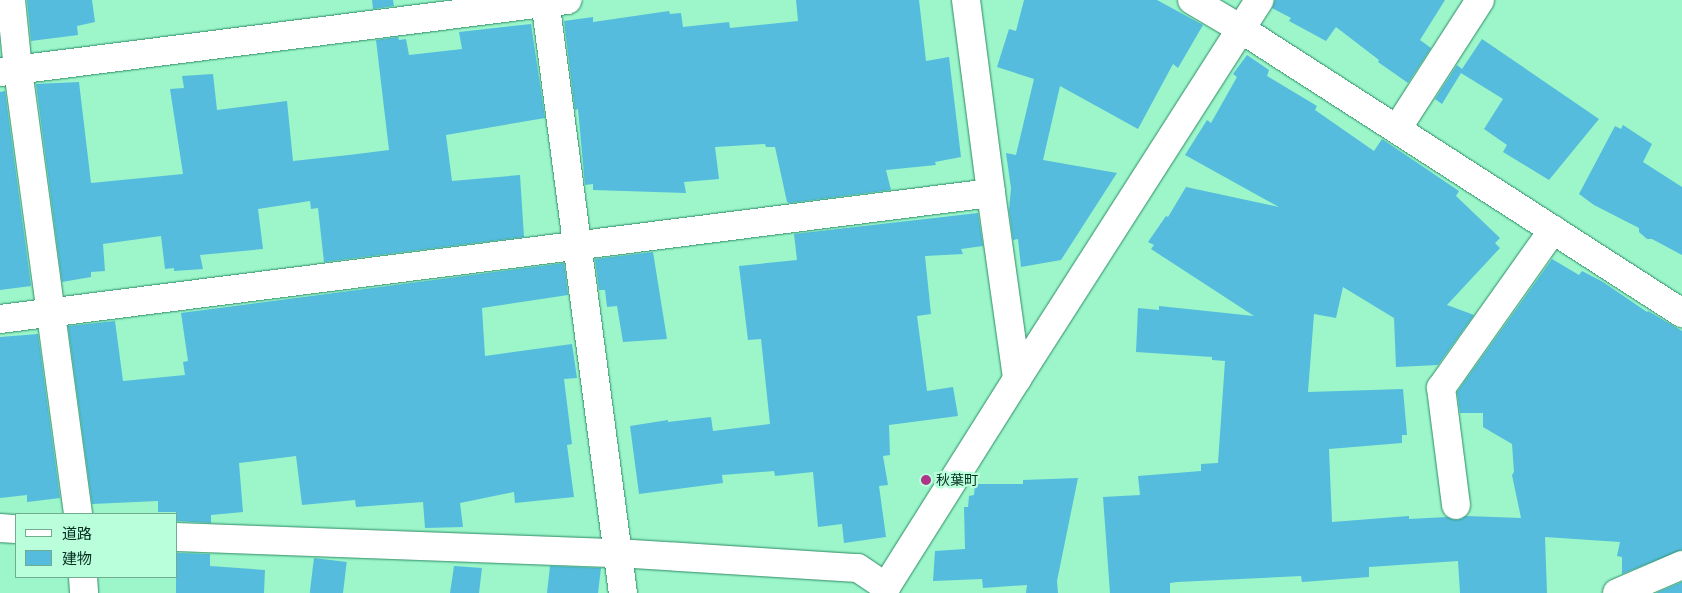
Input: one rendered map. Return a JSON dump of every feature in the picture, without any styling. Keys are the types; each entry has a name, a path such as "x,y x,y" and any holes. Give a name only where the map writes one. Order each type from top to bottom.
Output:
{"street":[{"path":"11,0 9,71 49,312 78,513"},
{"path":"966,0 1018,379"},
{"path":"1192,0 1398,129 1682,313"},
{"path":"178,537 617,553 858,568 886,590 1259,0"},
{"path":"1398,129 1480,0"},
{"path":"9,71 552,1 578,244 622,593"},
{"path":"0,319 991,193"},
{"path":"1456,505 1441,388 1553,230"},
{"path":"0,528 15,529"},
{"path":"1617,593 1682,565"},
{"path":"83,578 84,593"}],"building":[{"path":"27,0 92,0 95,22 77,26 78,35 31,41"},
{"path":"372,0 393,0 394,6 373,9"},
{"path":"796,0 919,0 926,61 949,57 961,157 935,162 936,165 886,170 891,190 790,203 787,202 775,147 766,147 765,144 715,147 719,179 684,182 686,193 593,190 593,184 585,185 578,109 575,110 564,21 593,17 593,22 669,11 670,14 681,13 683,27 729,22 730,28 798,21"},
{"path":"1024,0 1157,0 1203,25 1178,68 1173,64 1138,129 1060,86 1043,160 1117,173 1061,260 1021,267 1018,239 1013,240 1009,210 1011,188 1006,153 1016,155 1034,79 997,67 1009,29 1016,31"},
{"path":"1275,0 1445,0 1420,40 1431,48 1408,83 1378,62 1379,60 1336,27 1326,41 1289,21 1291,18 1272,8"},
{"path":"531,24 545,118 446,135 452,181 520,175 524,237 324,262 318,208 311,209 310,201 258,209 263,249 200,255 203,269 174,271 174,268 165,269 161,236 103,244 105,271 91,272 91,277 62,282 36,84 79,82 91,183 183,174 170,89 184,88 182,76 213,74 217,110 287,101 293,161 349,155 389,150 376,40 398,37 399,40 406,39 409,55 462,49 459,32"},
{"path":"1482,39 1599,119 1549,180 1503,152 1507,145 1484,129 1503,99 1461,73 1442,104 1435,99 1457,65 1462,69"},
{"path":"1247,55 1269,70 1267,76 1317,106 1315,110 1374,151 1382,139 1459,191 1456,196 1500,238 1495,243 1500,248 1447,305 1474,315 1438,365 1396,367 1394,318 1343,287 1336,318 1314,314 1308,392 1403,389 1407,435 1402,435 1402,443 1329,449 1332,522 1409,516 1409,519 1447,517 1458,520 1466,516 1521,518 1512,475 1514,472 1512,444 1483,427 1483,413 1460,413 1457,392 1552,259 1579,275 1582,271 1603,282 1647,312 1682,331 1682,550 1622,574 1622,557 1617,556 1620,542 1545,537 1547,593 1460,593 1458,561 1369,567 1369,577 1302,582 1301,576 1177,582 1170,583 1170,593 1110,593 1103,497 1140,495 1138,476 1201,471 1201,464 1218,463 1225,361 1212,360 1212,357 1136,352 1138,308 1159,310 1159,306 1254,316 1151,249 1154,245 1148,242 1166,216 1168,217 1186,187 1279,207 1185,155 1207,120 1211,123 1237,77 1233,74"},
{"path":"5,91 31,286 0,290 0,92"},
{"path":"1623,125 1652,144 1643,162 1682,187 1682,255 1652,239 1647,239 1639,232 1639,228 1594,205 1579,194 1615,126 1621,129"},
{"path":"978,213 983,246 961,249 963,254 925,256 931,314 917,316 927,391 953,387 958,416 889,425 890,455 883,456 888,485 879,486 886,537 844,543 842,524 818,527 813,472 775,476 774,471 722,475 723,483 639,494 630,426 668,420 668,422 711,417 713,431 770,424 761,339 748,340 739,266 797,260 794,234"},
{"path":"653,252 667,339 623,342 617,306 607,307 605,290 599,290 595,259"},
{"path":"564,263 568,295 482,308 485,356 572,344 577,378 564,379 572,444 567,445 574,497 515,503 514,492 460,503 463,527 425,528 423,502 356,507 355,500 302,505 296,456 239,463 243,512 211,515 211,523 178,521 178,513 176,512 158,512 158,501 92,504 68,326 115,321 123,381 185,375 183,362 188,361 181,313"},
{"path":"38,334 60,498 27,502 27,495 0,498 0,337"},
{"path":"1078,478 1057,581 1058,593 1026,593 1027,585 983,588 982,579 933,581 935,551 965,549 964,507 968,507 969,496 974,495 975,484 1023,484 1023,480"},
{"path":"178,553 210,554 210,566 265,570 264,593 176,593"},
{"path":"314,558 347,562 343,593 310,593"},
{"path":"454,566 482,568 479,593 450,593"},
{"path":"550,566 601,568 598,593 547,593"},
{"path":"1682,582 1682,593 1656,593"}],"place":[{"name":"秋葉町","path":"926,480"}]}
